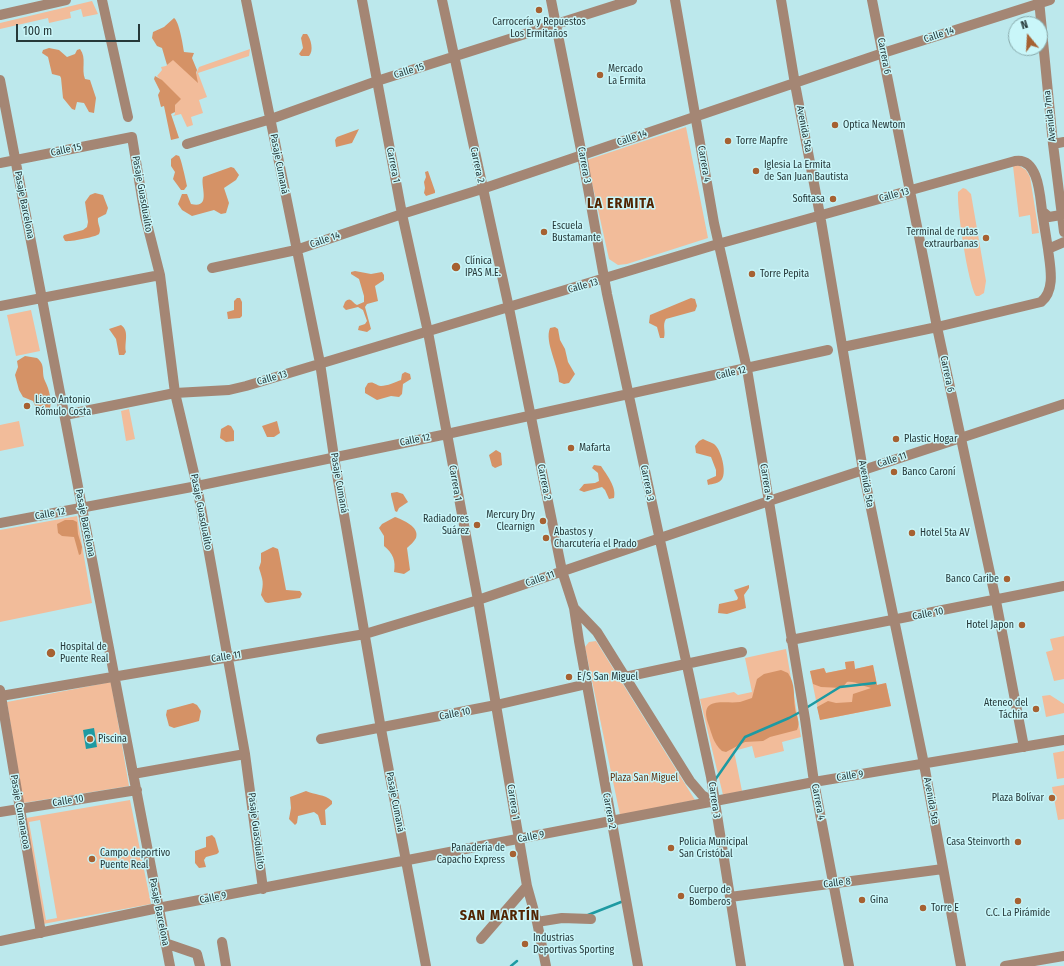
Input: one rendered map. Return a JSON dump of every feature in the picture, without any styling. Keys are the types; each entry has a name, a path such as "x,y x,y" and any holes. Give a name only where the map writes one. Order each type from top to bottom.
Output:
{"street":[{"path":"0,15 66,0"},
{"path":"102,0 128,117"},
{"name":"Pasaje Cumaná","path":"246,0 320,363 334,457 381,729 426,966"},
{"name":"Carrera 1","path":"362,0 402,214 428,332 478,600 527,886 537,922 546,966"},
{"name":"Carrera 2","path":"442,0 509,308 562,571 574,608 611,822 638,966"},
{"name":"Carrera 3","path":"551,0 605,280 630,395 658,539 710,777 741,966"},
{"name":"Calle 15","path":"187,144 271,119 377,80 556,26 632,0"},
{"name":"Carrera 4","path":"675,0 718,244 747,369 805,719 814,782 850,966"},
{"name":"Avenida 5ta","path":"781,0 795,84 820,215 863,470 924,764 961,966"},
{"name":"Carrera 6","path":"872,0 960,439 996,601 1024,747"},
{"name":"Calle 14","path":"212,268 296,250 795,84 883,53 1039,2 1050,0"},
{"name":"Avenida 7ma","path":"1039,2 1053,144 1064,232"},
{"name":"Pasaje Barcelona","path":"0,80 170,966"},
{"name":"Calle 15","path":"0,163 132,136"},
{"name":"Pasaje Guasdualito","path":"132,136 145,216 160,275 166,339 175,393 198,486 245,754 263,889"},
{"path":"1053,144 1064,142"},
{"name":"Calle 13","path":"65,415 175,393 229,390 284,376 320,363 605,280 718,244 1022,160 1028,164 1035,173 1042,211"},
{"path":"1042,211 1049,217 1061,215"},
{"path":"843,347 937,327 1041,302 1047,297 1050,288 1048,249 1042,211"},
{"path":"1048,249 1064,242"},
{"path":"0,306 160,275"},
{"name":"Calle 12","path":"0,523 198,486 447,434 630,395 828,350"},
{"name":"Calle 11","path":"1,693 115,676 365,634 478,600 769,501 1064,404"},
{"name":"Calle 10","path":"791,640 996,601 1064,586"},
{"path":"574,608 597,632 690,781 702,795 714,802"},
{"path":"579,641 587,631 597,632"},
{"path":"625,677 742,652"},
{"name":"Calle 10","path":"321,739 381,729 587,684"},
{"name":"Pasaje Cumanacoa","path":"1,693 19,809 41,934"},
{"name":"Calle 9","path":"0,942 158,908 814,782 1064,740"},
{"path":"133,774 245,754"},
{"name":"Calle 10","path":"0,812 137,790"},
{"name":"Calle 8","path":"730,897 944,869"},
{"path":"480,939 527,886"},
{"path":"537,922 562,918 591,919"},
{"path":"222,942 226,966"},
{"path":"165,943 197,954 200,966"},
{"path":"1005,966 1064,956"}],"green space":[{"path":"92,1 98,14 83,17 81,9 70,12 71,18 49,23 48,18 0,29 0,23"},
{"path":"250,49 249,56 198,73 207,97 199,100 203,113 191,117 193,125 187,127 181,114 173,116 175,114 174,106 180,99 157,76 162,70 161,67 166,66 173,59 196,74 199,67"},
{"path":"686,127 708,238 627,264 618,265 609,259 587,160"},
{"path":"1018,165 1026,170 1030,177 1039,233 1032,234 1030,215 1019,217 1013,166"},
{"path":"963,188 971,194 986,281 984,293 979,296 976,296 973,289 961,229 958,192"},
{"path":"31,310 40,351 16,356 7,315"},
{"path":"129,409 135,439 126,441 121,411"},
{"path":"19,421 24,446 0,451 0,425"},
{"path":"77,516 92,603 0,622 0,530"},
{"path":"1064,636 1064,679 1054,681 1046,652 1053,650 1050,639"},
{"name":"Plaza San Miguel","path":"596,641 695,800 620,815 585,647 589,642"},
{"path":"786,649 801,737 782,742 784,751 755,758 752,746 734,751 742,791 723,795 700,699 734,692 738,695 752,692 745,658"},
{"path":"854,661 855,669 873,665 877,685 886,683 891,706 820,720 810,671 824,668 826,673 846,669 845,662"},
{"path":"111,682 129,786 23,803 7,702"},
{"path":"1050,695 1064,704 1064,713 1046,717 1042,696"},
{"path":"1064,751 1064,778 1057,779 1053,753"},
{"path":"1064,785 1064,819 1058,820 1052,787"},
{"name":"Campo deportivo Puente Real","path":"130,800 151,904 43,924 26,818","holes":["40,820 57,918 46,920 29,822"]}],"shaded area":[{"path":"174,18 179,28 184,52 194,53 192,58 197,70 196,73 198,83 173,60 167,65 162,48 157,46 152,38 153,32 164,27"},
{"path":"303,34 307,34 311,42 312,48 309,56 301,56 299,54 303,48 301,38"},
{"path":"49,48 59,50 67,57 75,54 77,50 80,49 84,60 85,79 90,80 96,98 94,113 89,112 84,103 77,102 75,110 72,109 63,98 61,78 60,76 52,74 48,57 42,53 43,50"},
{"path":"155,76 162,80 181,99 175,105 175,112 171,114 179,138 171,140 164,106 161,107 158,95 160,91 154,79"},
{"path":"359,129 352,143 336,147 335,140 337,137"},
{"path":"176,155 180,158 185,175 187,186 184,190 181,190 173,179 175,172 171,166 171,159"},
{"path":"231,167 234,168 239,175 236,180 224,188 229,203 226,213 221,214 214,210 192,216 182,210 178,204 182,194 187,194 191,204 197,205 201,203 204,196 202,181 203,177"},
{"path":"428,171 435,193 426,196 424,193 424,182 426,177 425,172"},
{"path":"95,193 103,195 108,208 106,214 98,218 100,230 99,234 83,239 65,241 63,237 64,235 83,230 87,227 88,222 85,202 90,195"},
{"path":"355,271 371,274 382,272 384,275 384,280 375,286 378,301 367,304 365,307 371,329 367,332 358,330 359,326 365,324 367,321 363,310 358,307 346,310 343,307 347,300 351,300 357,305 364,302 364,296 359,279 351,274 351,272"},
{"path":"237,298 240,298 242,302 242,316 240,318 228,319 227,312 234,310 234,301"},
{"path":"691,298 695,299 697,306 695,311 666,319 664,324 664,338 660,338 657,327 649,323 650,315"},
{"path":"121,325 126,334 126,352 124,355 119,355 116,339 109,329"},
{"path":"555,327 558,329 560,340 565,349 568,362 575,374 569,383 564,384 559,382 557,369 550,347 550,328"},
{"path":"25,356 37,358 41,363 50,396 51,404 49,411 42,413 38,412 33,401 23,397 19,390 15,375 18,367 17,361"},
{"path":"405,372 410,374 411,379 403,384 402,394 399,397 391,396 377,400 365,393 365,388 368,383 381,386 389,385 401,380 402,374"},
{"path":"277,421 280,433 274,437 267,437 262,426"},
{"path":"228,425 231,426 234,431 234,441 226,442 220,438 221,429"},
{"path":"703,439 713,443 717,447 724,466 721,480 708,485 707,480 716,476 716,470 711,457 696,453 695,446"},
{"path":"496,450 501,453 502,465 495,468 492,466 489,455"},
{"path":"594,465 601,466 613,485 615,494 614,498 609,499 602,487 584,492 579,490 584,484 599,481 598,473 592,468"},
{"path":"397,492 403,494 408,502 399,508 397,512 395,511 391,493"},
{"path":"395,517 410,524 416,530 417,534 416,538 407,548 410,570 404,574 394,572 395,564 393,558 390,551 384,546 384,536 379,528 382,524"},
{"path":"65,520 73,520 77,522 78,534 82,547 81,554 79,555 74,537 62,536 58,533 57,524"},
{"path":"273,547 278,549 286,590 300,591 302,594 300,598 268,603 265,602 261,595 263,582 259,568 261,553"},
{"path":"749,585 749,588 744,595 746,608 727,614 718,613 719,604 737,600 738,598 734,590"},
{"path":"854,661 855,669 873,665 877,685 886,683 891,706 820,720 817,707 828,701 836,703 852,702 853,694 871,688 850,682 847,682 842,688 821,687 813,684 810,671 824,668 826,673 846,669 845,662"},
{"path":"781,670 788,673 791,677 798,722 797,730 770,737 763,741 745,742 726,752 722,751 712,735 706,714 707,709 710,705 715,703 740,702 752,698 757,679 764,674"},
{"path":"193,703 197,705 201,711 199,721 174,728 169,726 166,715 167,710"},
{"path":"306,791 326,797 332,801 332,804 325,810 326,825 321,825 318,815 314,812 298,816 297,823 295,825 289,819 291,808 290,797"},
{"path":"212,835 215,838 219,852 206,857 204,860 206,867 199,868 195,863 195,851 206,847 206,837"}],"water":[{"name":"Piscina","path":"94,728 97,747 86,749 83,730"}],"waterway":[{"path":"806,708 840,687 875,683"},
{"path":"715,780 745,737 802,711"},
{"path":"588,915 621,902"},
{"path":"511,966 517,961"}],"place":[{"name":"Carrocería y Repuestos Los Ermitaños","path":"539,10"},
{"name":"Mercado La Ermita","path":"600,75"},
{"name":"Optica Newtom","path":"835,125"},
{"name":"Torre Mapfre","path":"728,141"},
{"name":"Iglesia La Ermita de San Juan Bautista","path":"756,171"},
{"name":"Sofitasa","path":"833,199"},
{"name":"Escuela Bustamante","path":"544,232"},
{"name":"Terminal de rutas extraurbanas","path":"986,238"},
{"name":"Clínica IPAS M.E.","path":"456,267"},
{"name":"Torre Pepita","path":"752,274"},
{"name":"Liceo Antonio Rómulo Costa","path":"27,406"},
{"name":"Plastic Hogar","path":"896,439"},
{"name":"Mafarta","path":"571,448"},
{"name":"Banco Caroní","path":"894,472"},
{"name":"Mercury Dry Clearnign","path":"543,521"},
{"name":"Radiadores Suárez","path":"477,525"},
{"name":"Hotel 5ta AV","path":"912,533"},
{"name":"Abastos y Charcutería el Prado","path":"546,538"},
{"name":"Banco Caribe","path":"1007,579"},
{"name":"Hotel Japon","path":"1022,625"},
{"name":"Hospital de Puente Real","path":"51,653"},
{"name":"E/S San Miguel","path":"569,677"},
{"name":"Ateneo del Táchira","path":"1036,709"},
{"name":"Piscina","path":"90,739"},
{"name":"Plaza Bolívar","path":"1052,798"},
{"name":"Casa Steinvorth","path":"1018,842"},
{"name":"Policia Municipal San Cristóbal","path":"671,848"},
{"name":"Panadería de Capacho Express","path":"513,854"},
{"name":"Campo deportivo Puente Real","path":"92,859"},
{"name":"Cuerpo de Bomberos","path":"681,896"},
{"name":"Gina","path":"862,900"},
{"name":"C.C. La Pirámide","path":"1018,901"},
{"name":"Torre E","path":"923,908"},
{"name":"Industrias Deportivas Sporting","path":"525,944"}],"district":[{"name":"LA ERMITA","path":"621,204"},
{"name":"SAN MARTÍN","path":"500,916"}]}
